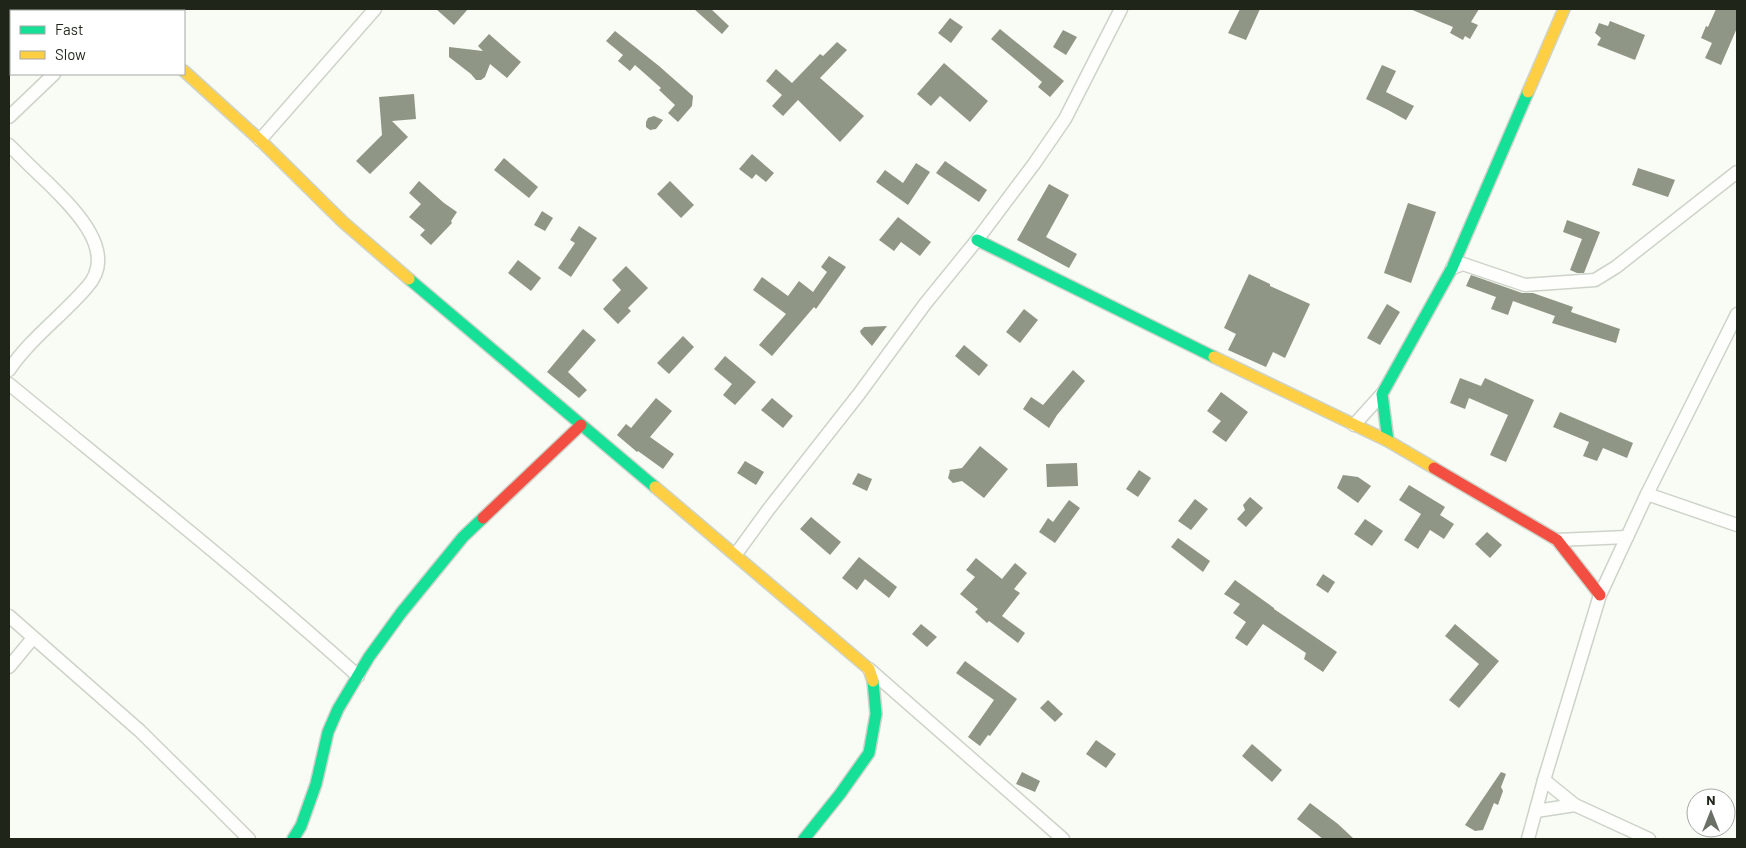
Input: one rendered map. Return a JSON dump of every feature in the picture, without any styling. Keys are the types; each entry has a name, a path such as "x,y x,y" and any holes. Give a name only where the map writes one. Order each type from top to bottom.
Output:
{"street":[{"path":"260,140 375,9"},
{"path":"736,554 859,394 925,304 977,240 1066,119 1121,9"},
{"path":"1354,425 1382,394 1452,268 1564,9"},
{"path":"185,72 260,140 343,222 464,327 736,554 1063,839"},
{"path":"9,117 53,75"},
{"path":"9,145 71,207 86,225 96,248 98,262 96,274 88,286 37,336 9,370"},
{"path":"1452,268 1463,264 1525,285 1595,280 1616,267 1737,172"},
{"path":"977,240 1144,324 1388,441 1557,540 1600,595"},
{"path":"1528,839 1600,595 1647,494 1737,314"},
{"path":"9,384 216,552 358,676"},
{"path":"1382,394 1388,441"},
{"path":"294,839 301,826 316,784 328,732 338,709 369,657 401,613 463,537 581,425"},
{"path":"1647,494 1737,525"},
{"path":"1557,540 1627,536"},
{"path":"9,616 140,731 249,839"},
{"path":"9,667 33,638"},
{"path":"804,839 840,794 868,753 876,714 874,685 869,669"},
{"path":"1544,780 1575,805 1649,839"},
{"path":"1536,811 1575,805"}],"building":[{"path":"436,9 468,9 454,25"},
{"path":"694,9 711,9 729,26 722,34"},
{"path":"1240,9 1260,9 1246,40 1228,33"},
{"path":"1410,9 1479,9 1471,22 1478,25 1470,39 1465,36 1463,40 1450,33 1453,27"},
{"path":"1716,9 1737,9 1737,28 1721,65 1705,58 1712,43 1701,38"},
{"path":"950,18 963,27 951,43 938,33"},
{"path":"1610,21 1645,35 1635,60 1597,45 1601,38 1595,33 1599,23 1608,26"},
{"path":"1000,29 1064,81 1050,97 1038,87 1042,82 991,39"},
{"path":"1063,30 1077,37 1066,55 1053,47"},
{"path":"615,31 693,96 692,106 678,122 668,113 675,105 659,90 661,88 635,65 630,71 618,61 623,55 606,41"},
{"path":"489,34 521,62 507,78 490,64 485,77 481,80 476,80 449,57 449,47 483,51 478,46"},
{"path":"837,42 847,50 820,78 864,116 840,142 798,100 783,116 772,106 782,95 766,81 776,69 792,83 820,54 823,56"},
{"path":"944,63 988,101 970,122 940,96 931,106 917,94"},
{"path":"1382,65 1396,71 1386,92 1414,106 1406,120 1366,99"},
{"path":"414,94 416,119 392,121 408,137 370,174 356,161 382,135 379,97"},
{"path":"654,116 663,120 656,129 650,130 646,127 646,122 648,118"},
{"path":"752,154 774,173 766,182 756,174 752,179 739,169"},
{"path":"504,158 538,187 529,198 494,170"},
{"path":"945,161 987,190 979,202 936,173"},
{"path":"916,163 930,172 908,205 876,182 885,170 903,183"},
{"path":"1638,168 1675,180 1668,197 1632,185"},
{"path":"419,181 457,212 451,221 452,223 431,245 420,235 425,230 409,217 421,204 409,193"},
{"path":"670,181 694,205 681,218 657,194"},
{"path":"1049,184 1069,195 1046,237 1077,254 1069,268 1017,240"},
{"path":"1408,203 1436,212 1411,283 1384,273"},
{"path":"542,211 553,218 545,231 534,225"},
{"path":"898,217 931,242 920,256 901,242 894,251 879,240"},
{"path":"1567,220 1600,232 1584,273 1570,270 1582,239 1563,232"},
{"path":"579,226 597,238 571,277 558,268 575,243 570,240"},
{"path":"829,256 846,267 816,309 814,307 772,356 759,345 786,314 753,290 762,277 788,296 799,281 813,292 827,272 821,267"},
{"path":"518,260 541,278 531,291 508,273"},
{"path":"626,266 648,288 628,308 631,311 618,324 603,309 621,290 612,280"},
{"path":"1249,274 1270,284 1270,286 1310,304 1285,358 1273,352 1266,367 1228,350 1236,334 1224,328"},
{"path":"1471,275 1522,293 1533,293 1573,307 1571,312 1620,329 1616,343 1552,323 1555,316 1513,301 1508,315 1491,309 1496,297 1466,286"},
{"path":"1387,304 1400,312 1380,345 1367,338"},
{"path":"1024,309 1038,320 1020,343 1006,332"},
{"path":"887,326 872,346 860,331 864,327"},
{"path":"583,329 596,340 568,372 587,390 579,398 547,372"},
{"path":"683,336 694,347 669,374 657,363"},
{"path":"964,345 988,365 979,376 955,356"},
{"path":"725,356 756,382 735,405 723,395 732,384 714,369"},
{"path":"1073,370 1085,381 1057,415 1049,428 1023,409 1031,397 1043,405"},
{"path":"1460,378 1481,386 1485,378 1534,400 1506,462 1490,455 1508,415 1469,398 1465,409 1450,403"},
{"path":"1221,392 1248,412 1226,442 1212,432 1221,421 1207,411"},
{"path":"656,398 672,411 650,437 674,454 663,469 637,452 617,435 626,424 631,428"},
{"path":"772,398 793,416 783,428 761,410"},
{"path":"1560,412 1633,443 1627,458 1603,448 1597,461 1583,456 1589,442 1553,427"},
{"path":"980,446 1008,469 984,498 962,481 953,483 948,478 949,470 962,468"},
{"path":"745,461 764,472 756,485 737,473"},
{"path":"1077,463 1078,486 1047,487 1046,464"},
{"path":"1139,470 1151,478 1138,497 1126,489"},
{"path":"858,473 872,479 867,491 852,484"},
{"path":"1343,475 1358,477 1371,486 1358,503 1337,488"},
{"path":"1409,485 1445,507 1440,515 1454,524 1444,539 1430,530 1418,549 1404,540 1421,514 1399,500"},
{"path":"1250,497 1263,508 1246,527 1237,519 1245,510 1243,505"},
{"path":"1195,499 1208,509 1191,530 1178,521"},
{"path":"1069,500 1080,508 1055,543 1039,532 1048,518 1053,522"},
{"path":"811,517 841,542 830,555 800,529"},
{"path":"1365,519 1383,531 1372,546 1354,534"},
{"path":"1487,532 1502,545 1490,558 1475,544"},
{"path":"1178,538 1210,561 1203,572 1171,547"},
{"path":"859,557 897,587 889,598 865,579 857,590 842,578"},
{"path":"976,558 1002,579 1015,563 1027,573 1014,589 1020,593 1002,616 1025,633 1018,643 989,621 987,623 975,612 978,609 960,594 975,577 966,570"},
{"path":"1323,574 1335,582 1328,593 1316,585"},
{"path":"1235,580 1337,652 1323,672 1304,659 1306,653 1263,624 1247,646 1235,638 1246,622 1233,613 1240,604 1224,594"},
{"path":"921,624 937,637 927,647 912,634"},
{"path":"1455,624 1499,661 1459,708 1449,700 1479,664 1445,636"},
{"path":"965,661 1017,699 990,736 988,735 980,746 968,737 994,700 956,673"},
{"path":"1048,700 1063,714 1055,722 1040,708"},
{"path":"1096,740 1116,754 1106,768 1086,754"},
{"path":"1252,744 1282,770 1272,782 1242,756"},
{"path":"1022,772 1040,781 1035,792 1016,784"},
{"path":"1501,772 1506,774 1501,787 1503,791 1498,805 1494,803 1483,830 1475,831 1465,825"},
{"path":"1310,803 1354,839 1323,839 1297,819"}],"traffic: fast":[{"path":"1388,441 1382,394 1452,268 1528,92"},
{"path":"977,240 1214,357"},
{"path":"409,279 655,487"},
{"path":"293,839 301,826 316,784 328,732 338,709 369,657 401,613 463,537 483,518"},
{"path":"804,839 840,794 869,753 876,714 873,681"}],"traffic: slow":[{"path":"1528,92 1564,9"},
{"path":"185,72 260,140 343,222 409,279"},
{"path":"1214,357 1388,441 1434,468"},
{"path":"655,487 869,669 873,681"}],"traffic: jam":[{"path":"483,518 581,425"},
{"path":"1434,468 1557,540 1600,595"}]}
